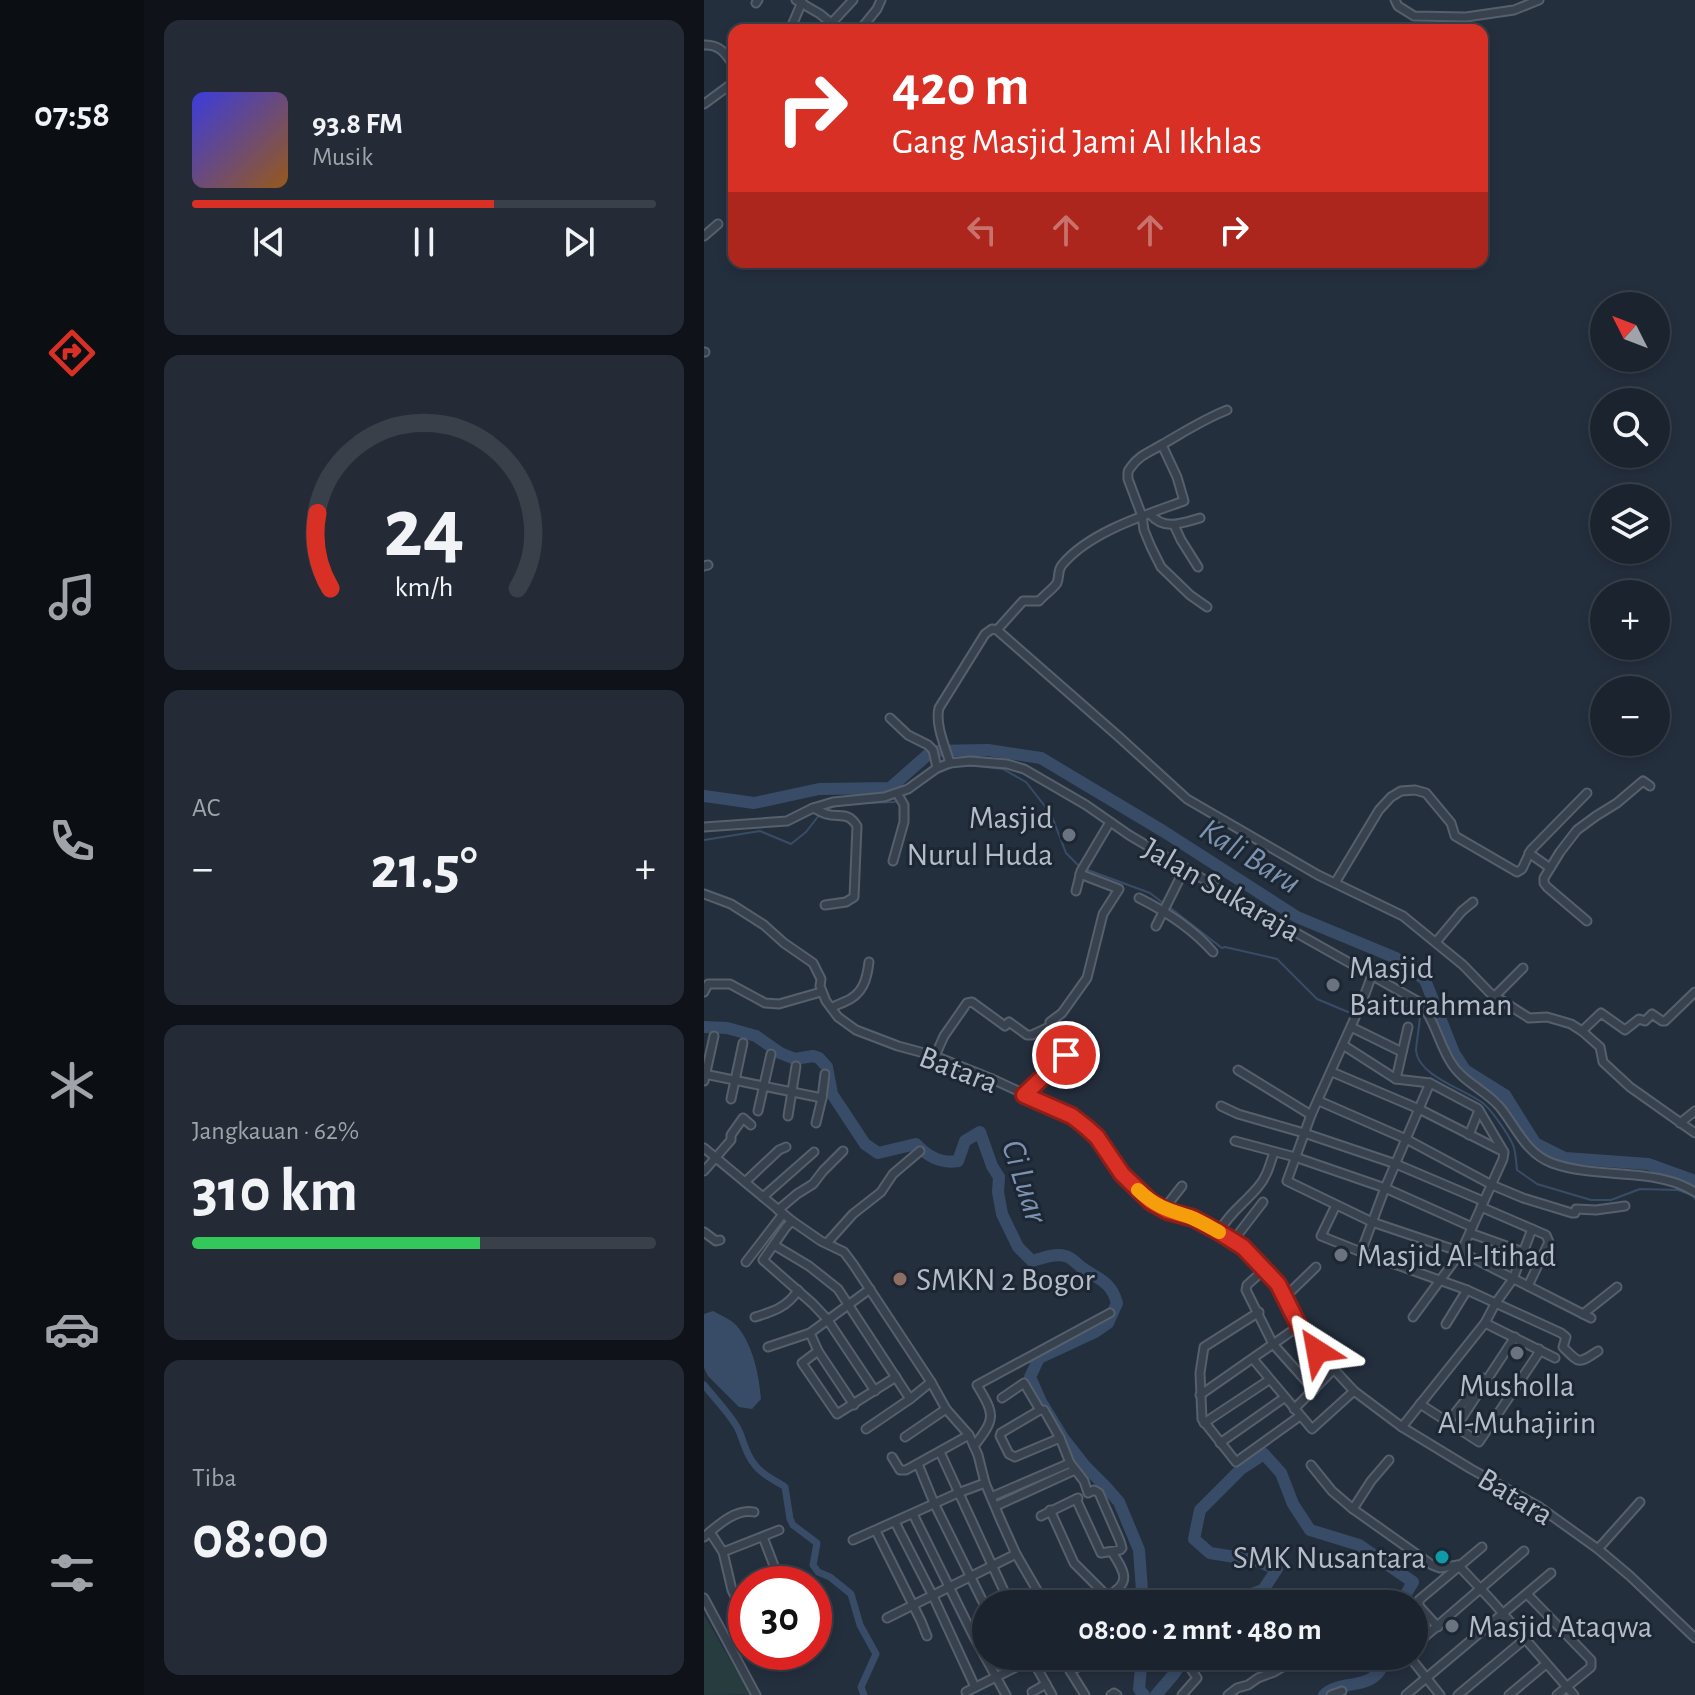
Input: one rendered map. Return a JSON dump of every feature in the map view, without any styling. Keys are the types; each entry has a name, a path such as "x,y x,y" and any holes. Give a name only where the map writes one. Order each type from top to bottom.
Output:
{"street":[{"path":"831,24 853,0"},
{"path":"865,24 881,0"},
{"path":"1395,0 1403,10 1414,16 1466,17 1514,10 1539,0"},
{"path":"792,24 800,1 820,14 826,24"},
{"path":"704,45 718,47 728,57"},
{"path":"704,104 728,86"},
{"path":"704,236 718,224"},
{"path":"1200,518 1174,525 1159,523 1146,515 1128,473 1139,458 1181,432 1227,410"},
{"path":"997,630 1023,601 1037,602 1055,585 1060,567 1078,550 1111,530 1184,501 1162,445"},
{"path":"1146,515 1144,530 1161,567 1207,607"},
{"path":"1174,525 1198,567"},
{"path":"949,759 937,715 939,708 985,634 992,629 997,630 1187,799 1335,883 1403,916 1463,965 1490,993 1529,1018 1547,1017 1571,1024 1582,1031 1600,1047 1603,1062 1621,1079 1695,1133"},
{"path":"890,718 908,735 928,745 933,750 936,764"},
{"name":"Jalan Sukaraja","path":"704,827 787,821 847,799 898,795 936,764 949,759 1007,764 1024,769 1296,934 1419,1002 1429,1013 1458,1073 1499,1107 1536,1154 1552,1163 1651,1177 1695,1192"},
{"path":"1587,921 1544,883 1544,878 1570,838 1588,821 1617,803 1643,781 1650,786"},
{"path":"1335,883 1379,810 1401,791 1426,793 1451,823 1455,836 1517,872 1522,869 1529,853 1587,793"},
{"path":"893,861 904,822 904,805 898,795"},
{"path":"816,809 827,815 844,816 857,826 854,897 825,905"},
{"path":"1076,891 1082,870 1110,822"},
{"path":"1529,853 1550,868"},
{"path":"1156,926 1185,868"},
{"path":"935,1056 949,1028 967,1003 972,1002 1005,1026 1009,1022 1027,1035 1050,1024 1062,1013 1087,978 1103,914 1119,889 1082,870"},
{"name":"Batara","path":"704,894 748,914 813,963 821,979 821,992 838,1017 856,1030 935,1056 1072,1116 1097,1137 1122,1174 1151,1202 1193,1218 1243,1247 1278,1284 1299,1326 1333,1370 1354,1391 1402,1427 1538,1506 1598,1549 1695,1638"},
{"path":"1139,898 1165,907 1213,952"},
{"path":"1436,942 1473,902"},
{"path":"832,1008 860,991 866,981 869,962"},
{"path":"1495,996 1523,968"},
{"path":"1372,975 1311,1115 1287,1181 1372,1222 1461,1252 1587,1316 1617,1287"},
{"path":"704,992 708,984 728,984 761,1002 779,1004 821,992"},
{"path":"1582,1031 1601,1013 1625,1030 1639,1019 1645,1021 1652,1014 1665,1021 1695,992"},
{"path":"1050,1024 1066,1055"},
{"path":"1351,1027 1402,1052"},
{"path":"1396,1079 1408,1027"},
{"path":"714,1036 705,1077 822,1098"},
{"path":"731,1099 743,1043"},
{"path":"1343,1045 1396,1079 1430,1083 1479,1110 1504,1152"},
{"path":"1024,1095 1066,1055 1079,1047"},
{"path":"758,1111 771,1054"},
{"path":"788,1116 796,1066"},
{"path":"1238,1070 1311,1115"},
{"path":"1332,1072 1419,1109 1504,1152"},
{"path":"816,1123 825,1074"},
{"path":"1361,1252 1430,1083"},
{"path":"1319,1101 1406,1139 1523,1198 1572,1213 1577,1208 1596,1210 1625,1206"},
{"path":"1221,1106 1396,1164 1546,1235 1549,1242 1528,1286"},
{"path":"1469,1135 1479,1110"},
{"path":"1680,1123 1695,1111"},
{"path":"704,1171 731,1140 743,1118 751,1125"},
{"path":"1235,1141 1295,1157 1385,1188 1523,1252"},
{"path":"745,1182 786,1147"},
{"path":"704,1148 792,1221 844,1252 946,1409 969,1435 991,1497 1016,1554 1037,1590"},
{"path":"746,1262 780,1212 797,1194 813,1184 843,1151"},
{"path":"827,1243 853,1214 881,1192 893,1174 920,1151"},
{"path":"763,1197 814,1152"},
{"path":"1219,1232 1227,1218 1268,1173 1274,1152"},
{"path":"1413,1317 1461,1252 1504,1152"},
{"path":"1164,1209 1182,1186"},
{"path":"1233,1241 1263,1202"},
{"path":"1336,1205 1321,1236 1467,1290 1561,1333 1566,1337 1563,1347 1578,1361 1598,1351"},
{"path":"792,1221 763,1260 827,1319 875,1391"},
{"path":"1402,1427 1485,1323 1513,1279 1532,1229"},
{"path":"704,1232 716,1241 720,1240"},
{"path":"774,1245 797,1257 838,1289 910,1399"},
{"path":"1285,1297 1316,1267"},
{"path":"1265,1269 1246,1288 1273,1344 1314,1390"},
{"path":"768,1347 810,1333 870,1289"},
{"path":"755,1317 788,1303 798,1290"},
{"path":"1446,1324 1467,1290"},
{"path":"1259,1312 1204,1347 1200,1395 1202,1419 1236,1462 1297,1412 1333,1370"},
{"path":"974,1446 985,1432 992,1413 977,1385 1110,1313"},
{"path":"1485,1323 1555,1358"},
{"path":"1200,1395 1299,1326"},
{"path":"810,1333 818,1351 854,1405"},
{"path":"1456,1427 1515,1337"},
{"path":"1420,1404 1478,1442 1539,1349"},
{"path":"818,1351 803,1364 837,1414 896,1377"},
{"path":"1253,1359 1310,1428 1314,1428 1354,1391"},
{"path":"1448,1422 1496,1361 1501,1359"},
{"path":"1204,1423 1269,1380"},
{"path":"866,1429 931,1382"},
{"path":"1002,1398 1024,1383 1040,1410 1044,1410 1088,1493"},
{"path":"1220,1443 1284,1398"},
{"path":"905,1437 946,1409"},
{"path":"1040,1410 1002,1431 1000,1436 1009,1454 1015,1457 1060,1438"},
{"path":"892,1457 903,1471 969,1435"},
{"path":"940,1452 1004,1590"},
{"path":"1353,1509 1389,1460"},
{"path":"918,1464 977,1590"},
{"path":"1311,1465 1332,1491 1353,1509 1432,1565 1448,1568 1458,1565"},
{"path":"991,1497 1072,1467"},
{"path":"996,1506 1072,1467"},
{"path":"853,1540 985,1483"},
{"path":"1041,1516 1094,1490 1099,1493 1120,1541 1120,1550 1101,1553 1076,1499"},
{"path":"1598,1549 1640,1502"},
{"path":"1050,1510 1074,1563 1107,1596 1122,1584 1125,1576 1112,1552"},
{"path":"728,1573 723,1552 707,1534 738,1512 754,1512"},
{"path":"913,1514 1006,1695"},
{"path":"895,1522 975,1687"},
{"path":"723,1552 779,1530"},
{"path":"876,1531 927,1636"},
{"path":"763,1537 774,1566"},
{"path":"1438,1627 1418,1603 1420,1597 1482,1547"},
{"path":"1428,1635 1524,1551"},
{"path":"887,1618 1016,1554"},
{"path":"1458,1565 1574,1695"},
{"path":"1406,1695 1551,1573"},
{"path":"1527,1594 1591,1660 1591,1667 1557,1695"},
{"path":"704,1598 756,1695"},
{"path":"1458,1695 1525,1639"},
{"path":"1509,1695 1546,1664"},
{"path":"966,1692 1009,1670"},
{"path":"1039,1670 1052,1695"},
{"path":"1182,1695 1197,1678 1192,1670"},
{"path":"1228,1695 1277,1670"},
{"path":"1420,1670 1440,1695"},
{"path":"1070,1671 1085,1695"},
{"path":"1030,1694 1046,1684"},
{"path":"1331,1695 1342,1691"}],"green space":[{"path":"704,1615 728,1656 728,1670 736,1670 750,1694 704,1695"}],"water":[{"path":"713,1311 736,1325 751,1350 761,1399 752,1409 739,1407 704,1368 704,1314"}],"waterway":[{"name":"Kali Baru","path":"704,796 754,803 819,789 890,788 932,751 988,750 1041,758 1297,917 1396,958 1425,980 1454,1053 1465,1070 1505,1095 1535,1143 1565,1158 1648,1164 1695,1181"},
{"path":"915,788 954,766 1003,769 1026,782 1051,814 1066,853 1079,866"},
{"path":"859,803 896,801"},
{"path":"824,809 845,804"},
{"path":"704,840 760,831 791,844 806,832 820,814"},
{"path":"1085,869 1150,893 1163,903"},
{"path":"1168,906 1222,948 1277,959 1317,999 1348,1012 1354,1011"},
{"path":"1360,1011 1398,1004 1406,1005 1420,1014 1416,1051 1419,1060 1434,1076 1487,1107 1513,1145 1517,1170 1537,1184 1591,1200 1611,1200 1640,1189 1678,1190 1695,1199"},
{"name":"Ci Luar","path":"704,1027 727,1028 756,1036 780,1053 795,1059 819,1058 827,1067 832,1094 865,1144 878,1153 916,1144 935,1158 958,1161 965,1141 980,1132 999,1177 1002,1214 1018,1247 1032,1261 1053,1255 1067,1257 1103,1281 1111,1290 1117,1303 1108,1323 1039,1358 1030,1377 1063,1438 1119,1502 1139,1550 1142,1590"},
{"path":"704,1385 736,1426 755,1465 785,1487 793,1525 817,1543 813,1565 818,1572 830,1577 851,1594 860,1625 876,1654 861,1687 864,1695"},
{"name":"Ci Luar","path":"1263,1590 1277,1569 1254,1560 1210,1553 1194,1539 1200,1510 1241,1469 1264,1454 1281,1473 1293,1504 1310,1530 1359,1545 1413,1582 1408,1590"},
{"name":"Ci Luar","path":"1141,1670 1139,1689 1144,1695"},
{"name":"Ci Luar","path":"1156,1695 1177,1670"},
{"name":"Ci Luar","path":"1324,1695 1336,1688 1372,1678 1380,1670"}],"slow traffic":[{"path":"1138,1190 1167,1211 1193,1218 1219,1232"}],"place":[{"name":"Masjid Nurul Huda","path":"1069,835"},
{"name":"Masjid Baiturahman","path":"1333,985"},
{"name":"Masjid Al-Itihad","path":"1341,1255"},
{"name":"SMKN 2 Bogor","path":"900,1279"},
{"name":"Musholla Al-Muhajirin","path":"1517,1353"},
{"name":"SMK Nusantara","path":"1442,1557"},
{"name":"Masjid Ataqwa","path":"1452,1626"}],"route":[{"path":"1066,1055 1024,1095 1072,1116 1086,1127 1108,1151 1122,1174 1151,1202 1167,1211 1193,1218 1243,1247 1278,1284 1299,1326 1317,1351"}]}
